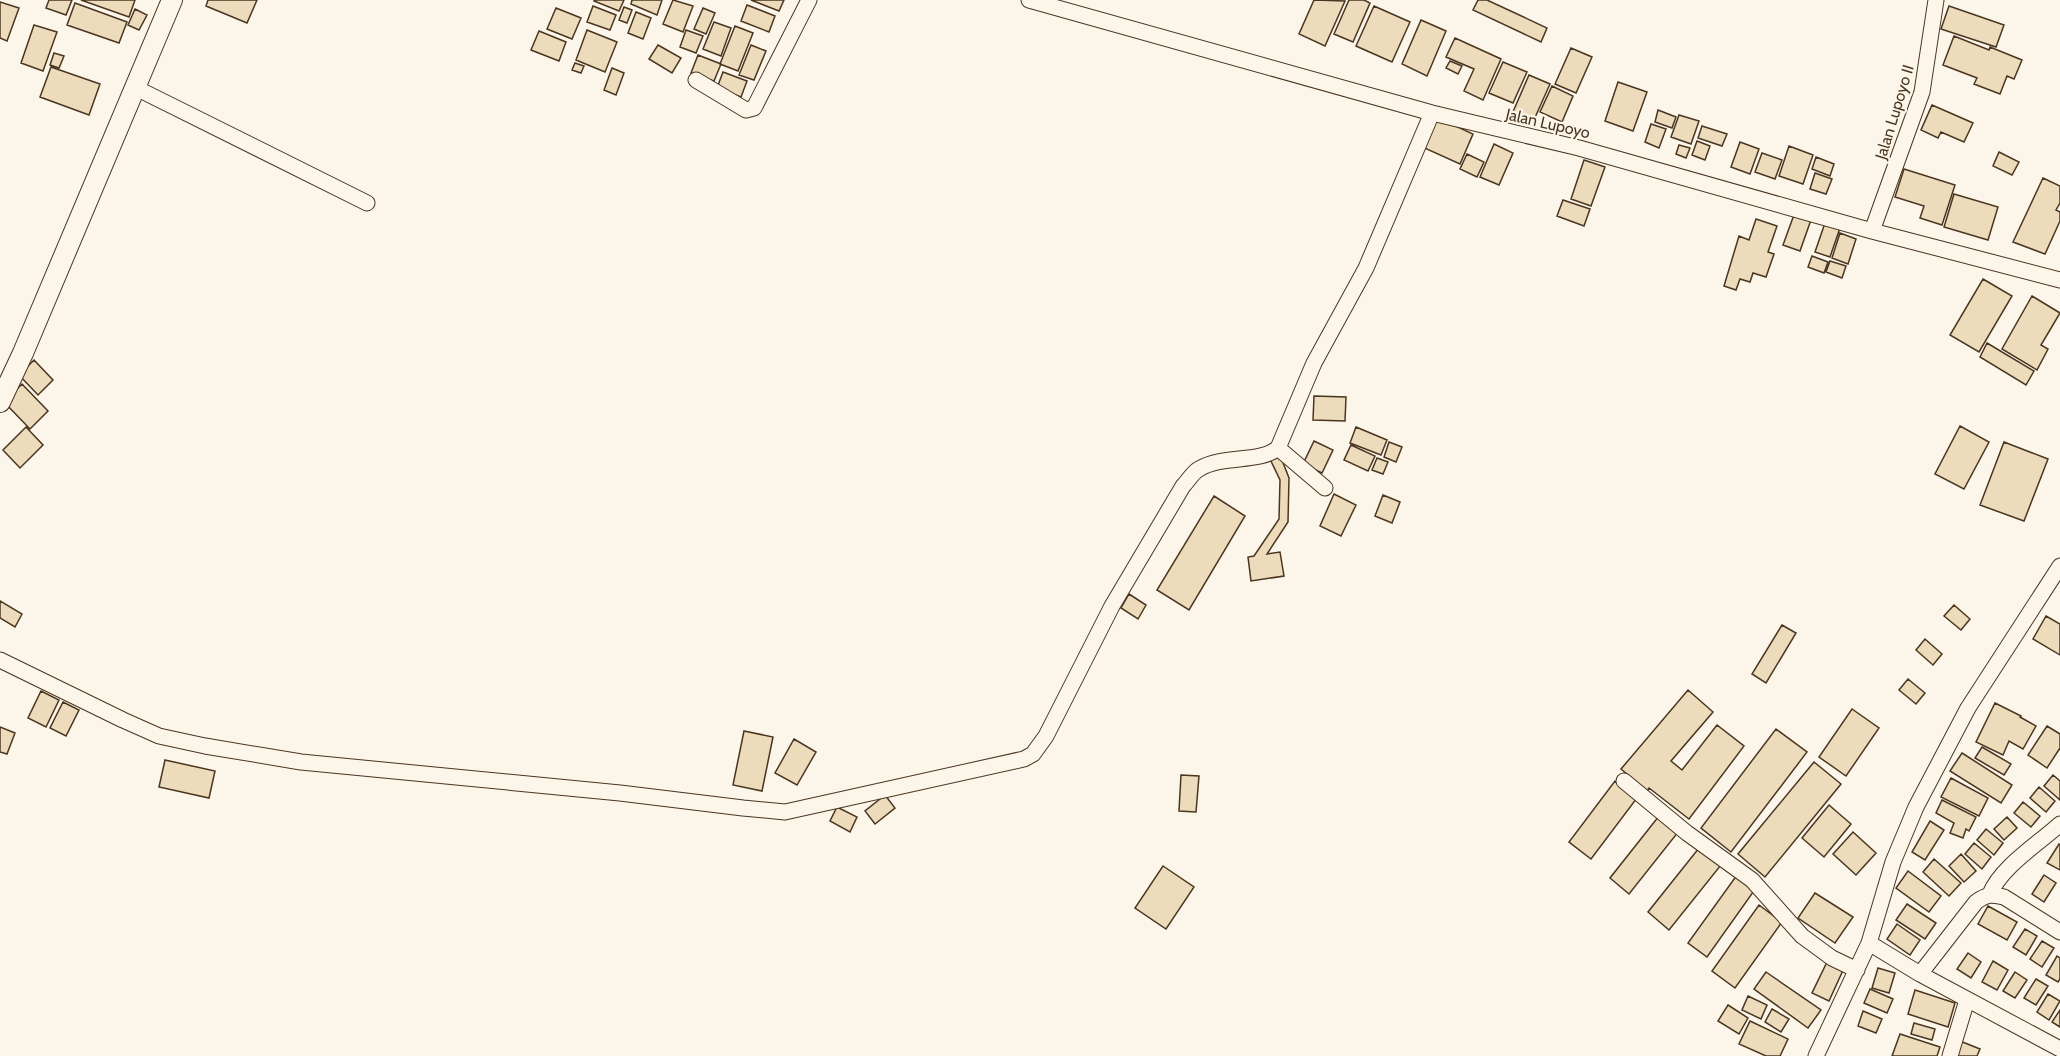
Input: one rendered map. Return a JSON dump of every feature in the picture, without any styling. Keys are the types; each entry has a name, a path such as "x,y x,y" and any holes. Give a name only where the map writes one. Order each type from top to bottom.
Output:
{"street":[{"path":"0,402 23,353 172,0"},
{"path":"696,80 746,110 754,108 809,0"},
{"name":"Jalan Lupoyo","path":"1029,0 1432,112 1579,148 1872,231 2060,280"},
{"name":"Jalan Lupoyo II","path":"1872,231 1922,92 1936,0"},
{"path":"134,87 367,203"},
{"path":"0,660 159,736 205,746 301,762 785,812 1024,759 1033,754 1046,736 1112,606 1183,486 1198,469 1224,459 1265,456 1278,448 1314,363 1366,268 1432,112"},
{"path":"1278,448 1325,488"},
{"path":"1816,1056 1869,943 1893,862 1916,807 1968,708 2060,566"},
{"path":"1624,781 1688,833 1752,880 1807,940 1833,958 1857,970"},
{"path":"1990,894 1995,882 2005,872 2059,827"},
{"path":"1920,974 1976,902 1985,895 2004,897 2060,932"},
{"path":"1869,943 1920,974 2060,1049"},
{"path":"1950,1056 1967,1000"}],"building":[{"path":"49,0 72,0 66,15 46,8"},
{"path":"81,0 135,0 129,17"},
{"path":"208,0 257,0 247,23 206,6"},
{"path":"595,0 624,0 619,11"},
{"path":"632,0 662,0 657,15 631,4"},
{"path":"673,0 693,6 683,32 663,24"},
{"path":"751,0 784,0 779,11"},
{"path":"1314,0 1345,1 1325,46 1299,34"},
{"path":"1349,0 1364,0 1370,3 1353,42 1334,34"},
{"path":"1478,0 1487,0 1547,28 1541,42 1473,10"},
{"path":"0,2 19,8 7,41 0,38"},
{"path":"75,3 127,22 119,43 67,25"},
{"path":"747,5 775,16 769,32 741,21"},
{"path":"593,6 616,15 610,30 587,22"},
{"path":"1374,6 1410,22 1392,62 1356,46"},
{"path":"1949,6 2004,25 1996,47 1941,29"},
{"path":"624,7 632,10 627,23 619,20"},
{"path":"556,8 581,18 572,39 547,29"},
{"path":"703,8 715,13 706,34 694,29"},
{"path":"135,9 147,15 139,30 128,25"},
{"path":"636,12 651,18 643,39 628,33"},
{"path":"1421,20 1446,31 1427,76 1402,64"},
{"path":"714,22 731,28 721,56 703,49"},
{"path":"34,25 57,32 43,71 21,63"},
{"path":"735,26 753,33 738,71 720,64"},
{"path":"587,30 617,42 605,72 576,60"},
{"path":"686,30 703,36 696,53 680,47"},
{"path":"539,31 566,42 559,61 531,50"},
{"path":"1954,36 2022,60 2014,79 2007,76 2000,94 1974,84 1977,78 1943,65"},
{"path":"1455,38 1501,59 1483,100 1464,91 1474,69 1446,57"},
{"path":"658,45 681,58 672,73 649,59"},
{"path":"751,45 766,51 754,80 739,75"},
{"path":"1571,48 1592,57 1576,93 1555,84"},
{"path":"54,53 64,56 59,68 50,65"},
{"path":"698,55 721,64 714,81 691,73"},
{"path":"1450,61 1462,66 1458,74 1446,68"},
{"path":"1503,62 1527,72 1513,103 1489,93"},
{"path":"575,63 584,66 581,73 572,70"},
{"path":"51,67 100,84 89,115 40,97"},
{"path":"612,68 624,73 616,95 604,90"},
{"path":"723,72 747,81 741,97 717,88"},
{"path":"1529,75 1550,84 1533,122 1512,114"},
{"path":"1618,82 1647,92 1633,131 1605,121"},
{"path":"1552,86 1573,96 1562,122 1540,112"},
{"path":"1932,105 1973,123 1964,142 1941,132 1938,138 1921,130"},
{"path":"1658,110 1676,117 1672,128 1655,122"},
{"path":"1679,115 1699,121 1691,144 1671,137"},
{"path":"1434,116 1473,134 1460,164 1420,146"},
{"path":"1651,124 1666,129 1659,148 1645,142"},
{"path":"1702,126 1727,134 1722,146 1698,138"},
{"path":"1697,141 1710,146 1705,160 1692,155"},
{"path":"1740,142 1759,149 1750,174 1731,167"},
{"path":"1494,144 1513,153 1499,185 1480,177"},
{"path":"1679,145 1690,148 1686,158 1676,154"},
{"path":"1789,146 1813,155 1803,184 1779,176"},
{"path":"1999,152 2019,162 2012,175 1993,166"},
{"path":"1762,153 1782,160 1775,179 1755,172"},
{"path":"1467,154 1484,162 1477,177 1460,169"},
{"path":"1816,157 1834,164 1830,176 1812,169"},
{"path":"1584,160 1605,167 1591,206 1571,199"},
{"path":"1904,169 1955,185 1942,225 1920,218 1924,206 1895,197"},
{"path":"1815,173 1832,179 1826,194 1810,189"},
{"path":"2043,178 2060,186 2060,203 2056,210 2060,212 2060,221 2045,254 2013,242"},
{"path":"1954,194 1998,207 1988,240 1944,227"},
{"path":"1563,200 1590,209 1584,226 1557,216"},
{"path":"1795,212 1812,217 1800,251 1783,245"},
{"path":"1756,219 1777,226 1768,252 1774,254 1766,277 1753,273 1750,282 1740,279 1736,290 1724,286 1739,236 1749,240"},
{"path":"1825,223 1840,228 1830,257 1815,252"},
{"path":"1840,233 1856,239 1848,264 1832,258"},
{"path":"1812,256 1828,262 1824,273 1808,267"},
{"path":"1830,261 1846,266 1842,278 1826,272"},
{"path":"1983,279 2012,296 1979,352 1950,335"},
{"path":"2032,296 2060,313 2041,345 2048,349 2037,370 2002,349"},
{"path":"1987,343 2034,371 2026,385 1980,357"},
{"path":"34,360 53,380 38,395 19,375"},
{"path":"22,384 48,411 30,429 4,402"},
{"path":"1314,396 1346,397 1345,421 1313,420"},
{"path":"1960,426 1989,442 1964,489 1935,474"},
{"path":"26,427 43,445 20,468 3,450"},
{"path":"1356,427 1387,440 1381,455 1350,443"},
{"path":"1314,441 1333,450 1322,473 1303,464"},
{"path":"1389,442 1402,447 1396,462 1384,457"},
{"path":"2004,442 2048,459 2024,521 1980,505"},
{"path":"1351,445 1375,456 1368,471 1344,460"},
{"path":"1280,455 1289,478 1288,522 1267,554 1280,552 1284,576 1251,581 1248,557 1254,556 1279,519 1280,480 1270,459"},
{"path":"1377,458 1388,462 1383,474 1372,470"},
{"path":"1334,494 1356,505 1341,536 1320,526"},
{"path":"1383,495 1400,502 1392,523 1375,516"},
{"path":"1214,496 1245,516 1189,610 1157,590"},
{"path":"1129,594 1146,605 1138,619 1121,608"},
{"path":"0,601 22,614 15,627 0,618"},
{"path":"1954,605 1970,619 1961,630 1944,616"},
{"path":"2046,616 2060,624 2060,655 2033,639"},
{"path":"1782,625 1796,633 1766,683 1752,674"},
{"path":"1925,639 1942,654 1933,665 1916,650"},
{"path":"1908,679 1925,693 1916,704 1899,690"},
{"path":"1688,690 1713,712 1671,761 1682,770 1717,725 1744,746 1689,819 1649,788 1647,791 1621,769"},
{"path":"41,691 59,700 46,727 28,718"},
{"path":"63,702 79,710 66,736 50,728"},
{"path":"1995,703 2036,726 2023,749 2009,741 2003,755 1976,742"},
{"path":"1852,709 1879,728 1846,776 1819,757"},
{"path":"2047,726 2060,734 2060,748 2047,768 2028,755"},
{"path":"0,727 15,733 7,754 0,752"},
{"path":"1776,729 1807,752 1731,852 1701,828"},
{"path":"744,731 773,737 762,791 733,785"},
{"path":"794,739 816,752 797,785 775,773"},
{"path":"1982,747 2011,764 2004,775 1975,758"},
{"path":"1962,753 2012,785 2001,803 1950,771"},
{"path":"165,760 215,771 209,798 159,787"},
{"path":"1814,762 1841,784 1765,877 1738,854"},
{"path":"1181,775 1199,776 1196,812 1179,811"},
{"path":"2053,775 2060,781 2060,800 2044,786"},
{"path":"1951,778 1988,798 1979,816 1941,797"},
{"path":"1615,781 1637,798 1591,859 1569,842"},
{"path":"2039,787 2055,801 2046,812 2030,798"},
{"path":"885,795 895,808 875,824 865,811"},
{"path":"1942,800 1976,817 1969,831 1966,829 1963,838 1950,833 1954,823 1936,813"},
{"path":"2023,802 2040,816 2031,827 2014,813"},
{"path":"1829,805 1851,824 1824,857 1802,838"},
{"path":"837,807 857,817 850,832 830,821"},
{"path":"1659,816 1679,831 1629,894 1610,878"},
{"path":"2007,817 2017,828 2004,840 1994,829"},
{"path":"1930,821 1944,830 1925,860 1912,852"},
{"path":"1986,829 2003,843 1994,855 1977,840"},
{"path":"1853,832 1876,853 1856,875 1833,854"},
{"path":"1974,843 1991,857 1982,869 1965,854"},
{"path":"2060,845 2060,870 2047,863"},
{"path":"1699,848 1721,865 1669,930 1648,912"},
{"path":"1961,854 1976,871 1964,882 1949,866"},
{"path":"1934,859 1961,883 1949,896 1923,872"},
{"path":"1163,866 1194,887 1166,929 1135,908"},
{"path":"1908,871 1941,896 1929,912 1896,888"},
{"path":"1737,875 1756,888 1707,957 1688,943"},
{"path":"2044,875 2056,883 2044,902 2032,894"},
{"path":"1815,893 1853,917 1835,943 1798,918"},
{"path":"1907,904 1936,923 1925,939 1896,920"},
{"path":"1759,905 1782,922 1735,988 1712,971"},
{"path":"1988,906 2017,922 2007,940 1978,924"},
{"path":"1897,924 1920,940 1910,955 1887,939"},
{"path":"2025,929 2037,936 2026,955 2013,947"},
{"path":"2042,941 2054,948 2042,967 2030,959"},
{"path":"1968,953 1981,962 1971,978 1957,969"},
{"path":"2057,956 2060,958 2058,982 2046,975"},
{"path":"1828,960 1844,968 1829,1001 1812,993"},
{"path":"1993,961 2008,970 1997,990 1982,982"},
{"path":"1878,968 1895,973 1889,993 1872,988"},
{"path":"1766,972 1821,1010 1808,1028 1754,989"},
{"path":"2015,972 2027,980 2015,998 2003,991"},
{"path":"2036,979 2048,986 2036,1005 2024,998"},
{"path":"1870,989 1893,999 1887,1013 1864,1003"},
{"path":"1915,990 1955,1003 1948,1027 1908,1014"},
{"path":"2048,994 2060,1001 2049,1020 2037,1012"},
{"path":"1748,996 1767,1005 1761,1019 1742,1010"},
{"path":"1728,1005 1748,1018 1739,1034 1718,1021"},
{"path":"1772,1009 1789,1019 1781,1032 1765,1022"},
{"path":"2060,1010 2060,1027 2052,1022"},
{"path":"1863,1011 1882,1019 1876,1033 1858,1026"},
{"path":"1750,1021 1788,1039 1780,1056 1766,1056 1739,1044"},
{"path":"1914,1023 1935,1029 1932,1040 1911,1034"},
{"path":"1900,1034 1940,1047 1937,1056 1892,1056"},
{"path":"1960,1041 1980,1049 1977,1056 1954,1056"}]}
